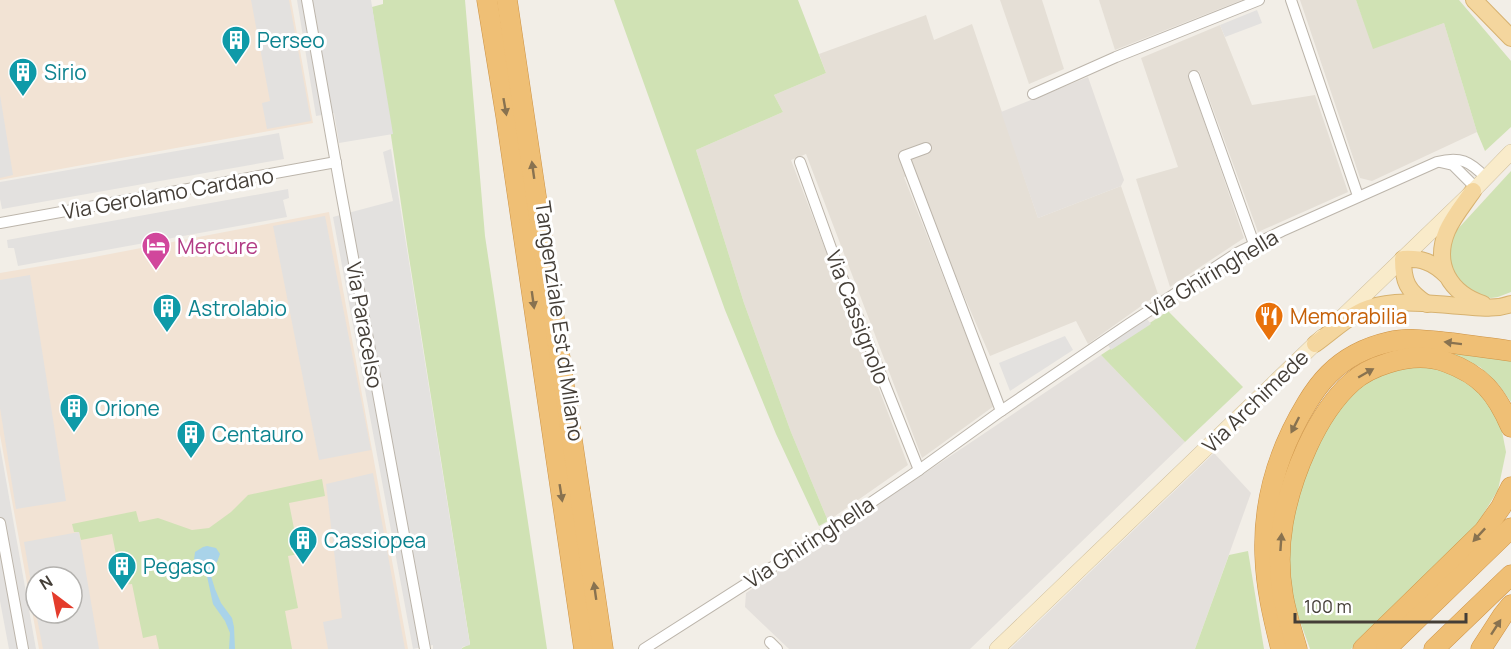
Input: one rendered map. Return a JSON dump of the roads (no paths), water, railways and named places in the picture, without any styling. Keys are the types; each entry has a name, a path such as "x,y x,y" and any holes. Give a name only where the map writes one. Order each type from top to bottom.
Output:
{"highway":[{"path":"480,0 494,50"},
{"name":"Tangenziale Est di Milano","path":"487,0 584,649"},
{"name":"Tangenziale Est di Milano","path":"507,0 603,649"},
{"path":"514,44 517,22 516,0"},
{"path":"1281,649 1267,588 1265,542 1269,505 1276,470 1288,437 1321,382 1337,366 1358,353 1398,340 1426,340 1511,351"},
{"path":"1297,649 1283,596 1281,563 1283,522 1290,494 1314,432 1344,390 1355,379 1380,366 1414,357 1430,358 1459,367 1472,374 1497,399 1511,427"},
{"path":"1363,649 1484,531 1501,507 1511,487"},
{"path":"1386,649 1511,528"},
{"path":"1434,649 1511,575"},
{"path":"1482,649 1511,605"}],"main road":[{"path":"1474,0 1511,38"},
{"path":"1446,275 1442,254 1446,234 1478,186"},
{"path":"1427,303 1416,297 1405,281 1403,259 1426,260 1439,268 1459,291 1468,297 1503,306"},
{"path":"1315,344 1368,308 1394,302 1503,306"}],"street":[{"name":"Via Paracelso","path":"307,0 424,649"},
{"path":"1033,94 1116,57 1259,0"},
{"path":"1291,0 1358,196"},
{"path":"1194,76 1254,244"},
{"path":"926,148 904,156 1001,411"},
{"name":"Via Archimede","path":"997,649 1403,259 1511,152"},
{"name":"Via Ghiringhella","path":"644,649 835,527 1001,411 1237,253 1437,162 1452,159 1470,164 1478,186"},
{"name":"Via Gerolamo Cardano","path":"0,223 336,162"},
{"name":"Via Cassignolo","path":"800,162 836,262 918,470"},
{"path":"0,522 23,649"}],"water":[{"path":"207,546 216,548 220,554 217,562 212,566 211,576 221,603 232,618 235,649 229,649 230,633 213,604 205,567 198,565 194,560 195,552"}],"place":[{"name":"Perseo","path":"236,66"},
{"name":"Sirio","path":"23,98"},
{"name":"Mercure","path":"156,272"},
{"name":"Astrolabio","path":"167,334"},
{"name":"Memorabilia","path":"1269,342"},
{"name":"Orione","path":"74,434"},
{"name":"Centauro","path":"191,460"},
{"name":"Cassiopea","path":"303,566"},
{"name":"Pegaso","path":"122,592"}]}
